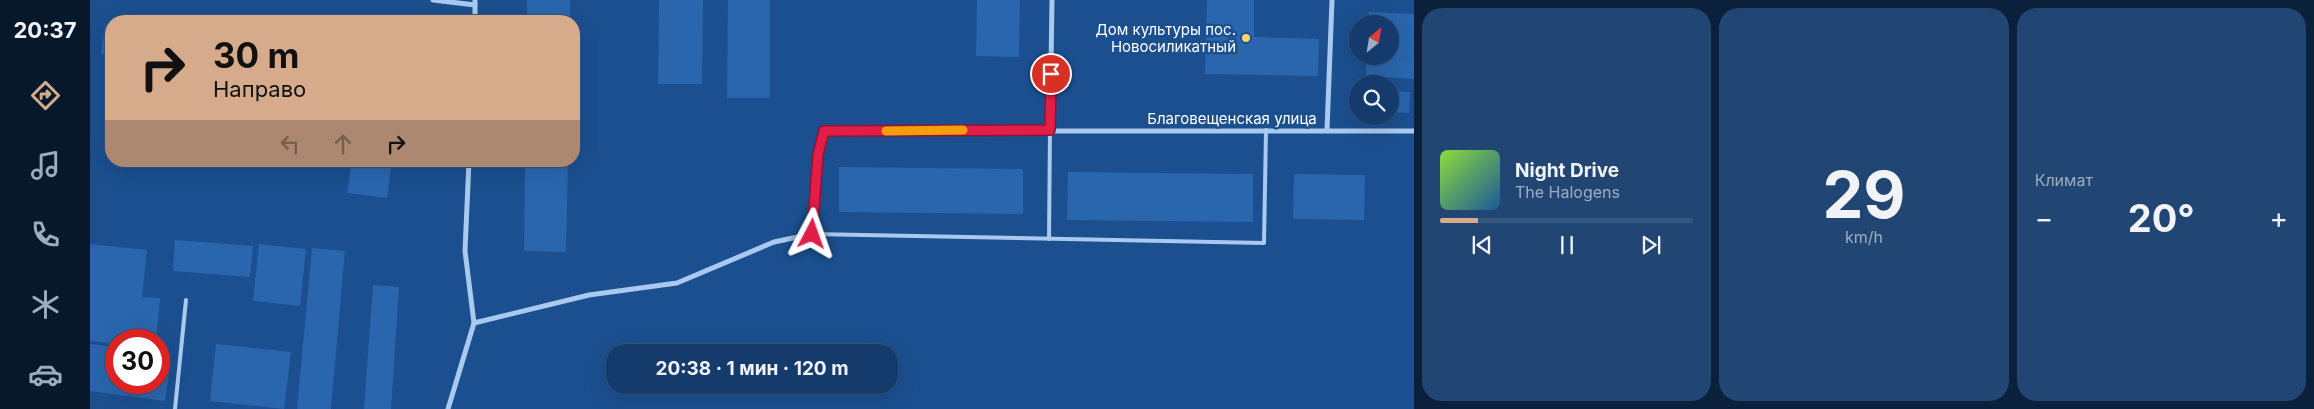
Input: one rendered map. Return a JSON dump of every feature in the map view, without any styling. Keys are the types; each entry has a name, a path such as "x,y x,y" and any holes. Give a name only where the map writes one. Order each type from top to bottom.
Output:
{"street":[{"path":"433,0 475,2 474,15"},
{"path":"1050,130 1052,0"},
{"path":"1327,130 1332,0"},
{"name":"Благовещенская улица","path":"812,234 818,155 824,131 1414,131"},
{"path":"448,409 474,323 465,251 469,167"},
{"path":"474,323 589,295 677,284 774,242 812,234"}],"lane":[{"path":"1049,239 1050,130"},
{"path":"812,234 1264,243 1266,130"},
{"path":"175,409 186,300"}],"building":[{"path":"527,0 570,0 570,15 527,15"},
{"path":"659,0 703,0 702,84 658,84"},
{"path":"728,0 770,0 770,98 727,98"},
{"path":"977,0 1020,0 1019,57 976,56"},
{"name":"Дом культуры пос. Новосиликатный","path":"1207,0 1254,0 1254,37 1319,39 1318,76 1205,74"},
{"path":"1369,12 1414,14 1414,79 1399,78 1399,75 1366,75 1367,65 1399,65 1399,15 1369,15"},
{"path":"105,25 105,54 101,54"},
{"path":"1399,91 1410,92 1409,113 1399,112"},
{"path":"351,167 391,167 387,198 347,193"},
{"path":"525,167 568,167 566,252 524,251"},
{"path":"839,167 1023,169 1023,214 839,212"},
{"path":"1068,172 1253,174 1253,222 1067,220"},
{"path":"1294,174 1365,175 1364,220 1293,219"},
{"path":"175,240 253,246 250,277 173,271"},
{"path":"90,244 147,250 142,297 160,298 157,329 105,329 105,343 90,341"},
{"path":"259,244 306,249 300,306 253,301"},
{"path":"312,248 345,251 331,409 297,409"},
{"path":"373,285 399,287 391,409 364,409"},
{"path":"90,344 105,346 105,393 90,391"},
{"path":"216,344 291,352 284,409 210,401"},
{"path":"112,394 166,394 165,401"}],"slow traffic":[{"path":"886,131 963,130"}],"place":[{"name":"Дом культуры пос. Новосиликатный","path":"1246,38"}],"route":[{"path":"812,234 818,155 824,131 1050,130 1051,74"}]}
